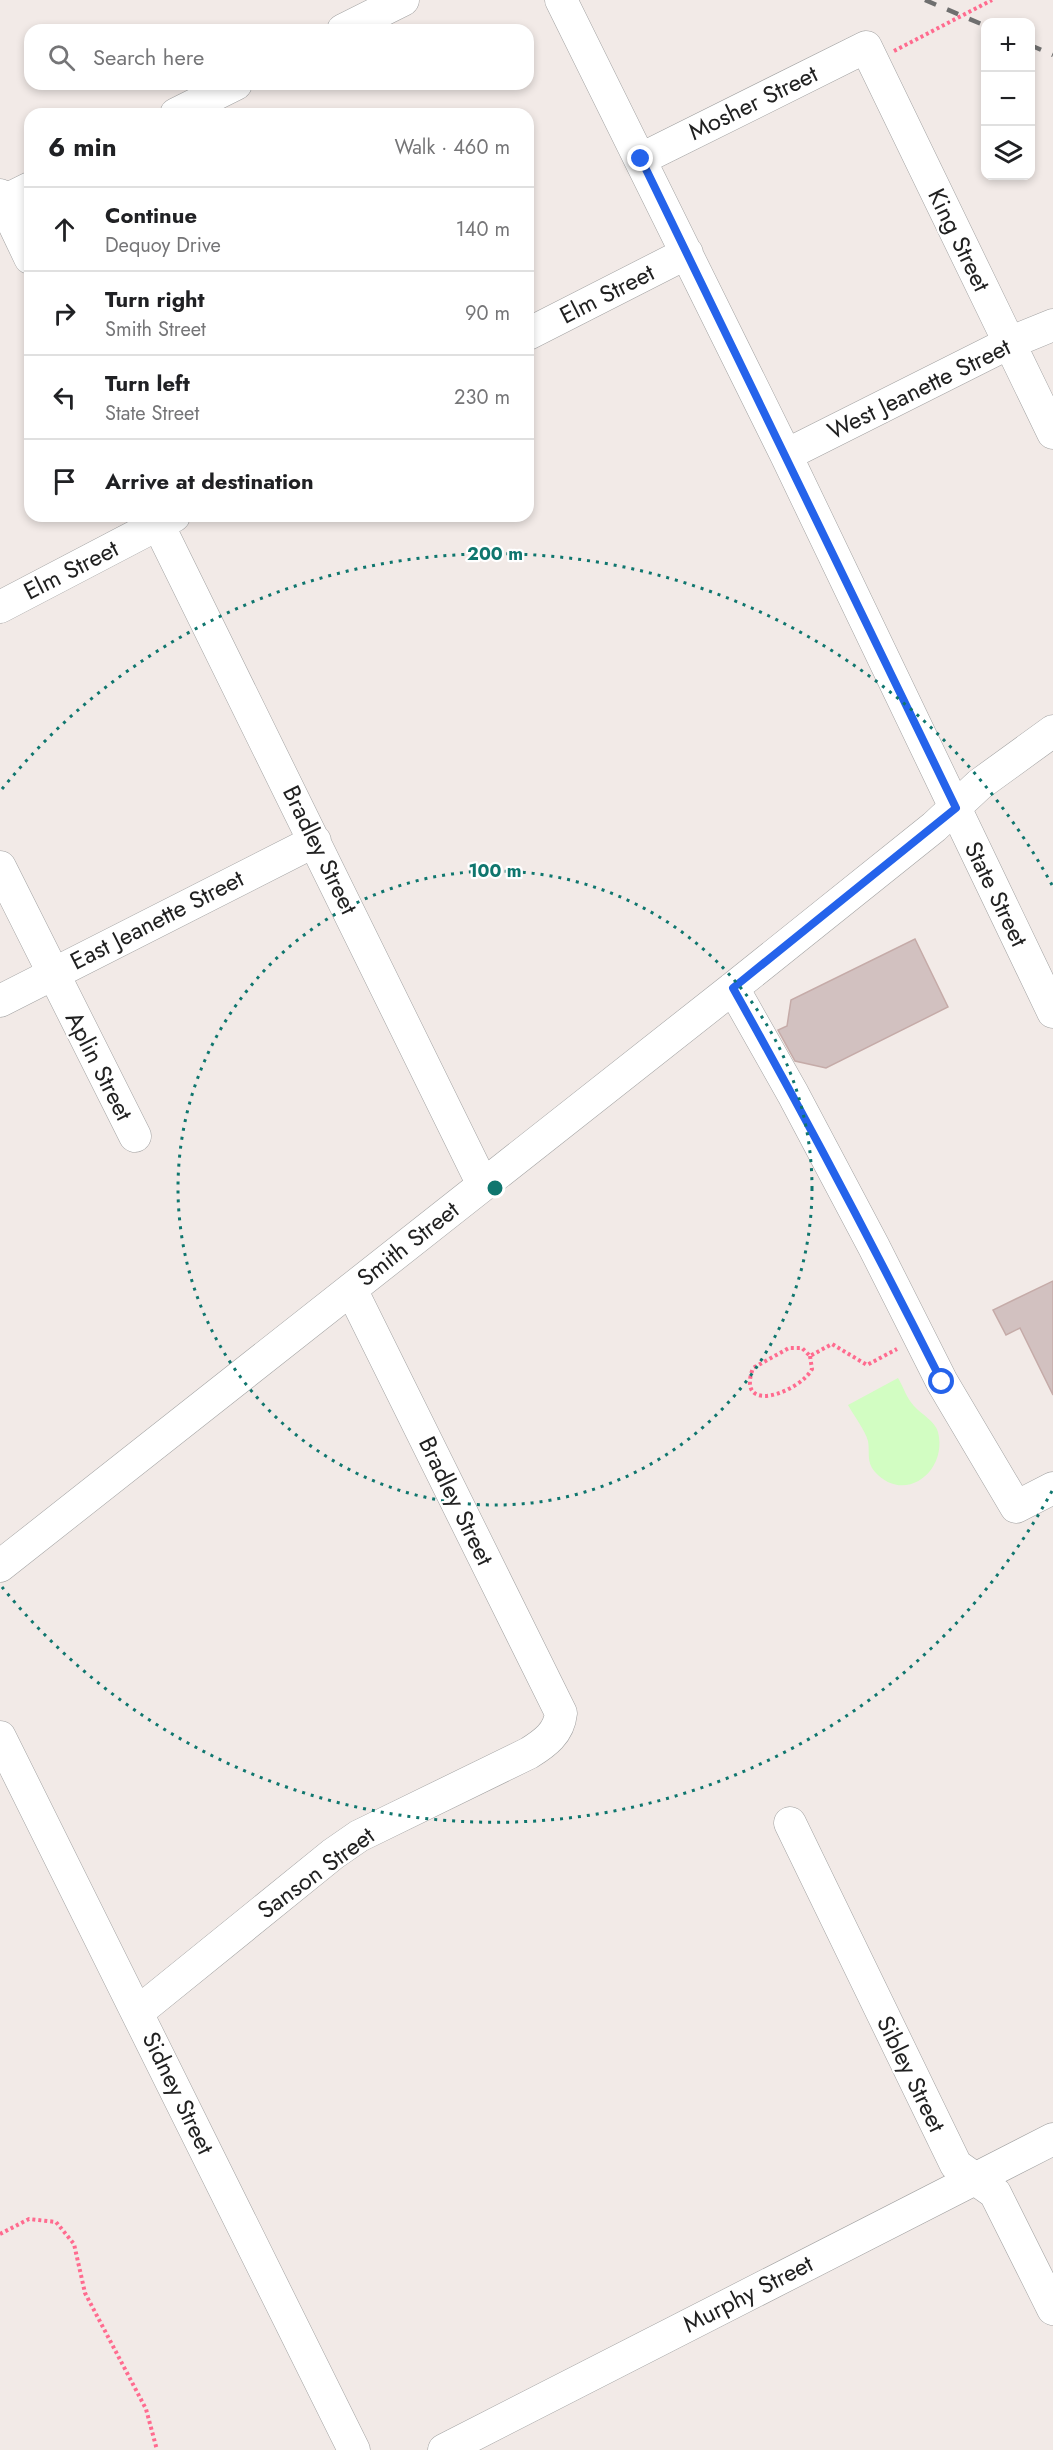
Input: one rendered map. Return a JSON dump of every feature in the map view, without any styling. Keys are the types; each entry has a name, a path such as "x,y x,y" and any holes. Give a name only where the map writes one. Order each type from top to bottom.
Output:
{"street":[{"path":"355,24 402,0"},
{"name":"State Street","path":"561,0 786,455 1053,1012"},
{"name":"Mosher Street","path":"641,159 878,50"},
{"name":"King Street","path":"878,50 1009,344 1053,433"},
{"path":"188,108 224,90"},
{"path":"8,196 24,241"},
{"name":"Elm Street","path":"534,331 687,253"},
{"name":"West Jeanette Street","path":"786,455 1053,324"},
{"name":"Elm Street","path":"0,607 156,522"},
{"name":"Bradley Street","path":"163,522 315,841 483,1185"},
{"name":"Smith Street","path":"0,1566 733,988 956,808 980,784 1053,731"},
{"name":"East Jeanette Street","path":"0,1001 315,841"},
{"name":"Aplin Street","path":"0,867 135,1136"},
{"path":"733,988 814,1135 942,1382 1016,1507 1053,1488"},
{"name":"Bradley Street","path":"351,1289 561,1713"},
{"name":"Sanson Street","path":"138,2012 333,1854 359,1836 546,1743 560,1724 561,1713"},
{"name":"Sidney Street","path":"0,1737 354,2450"},
{"name":"Sibley Street","path":"790,1823 956,2165 995,2193 1053,2309"},
{"name":"Murphy Street","path":"444,2450 1053,2139"}],"path":[{"path":"878,50 991,0"},
{"path":"810,1356 832,1344 867,1365 919,1338"},
{"path":"789,1348 802,1348 810,1356 812,1369 808,1378 770,1397 758,1396 750,1388 749,1380 753,1368 789,1348"},
{"path":"0,2234 29,2219 56,2222 74,2244 86,2293 146,2409 157,2450"}],"green space":[{"path":"898,1378 912,1403 936,1428 939,1446 937,1459 922,1479 911,1484 899,1485 887,1481 872,1468 869,1461 867,1437 848,1405"}],"building":[{"path":"915,939 948,1007 826,1068 795,1061 778,1030 787,1026 791,1000"},
{"path":"1053,1281 1053,1395 1020,1328 1006,1335 993,1310"}],"railway":[{"path":"925,0 981,24"},
{"path":"1035,47 1053,55"}],"route":[{"path":"641,159 956,808 733,988 793,1094 942,1382"}]}
